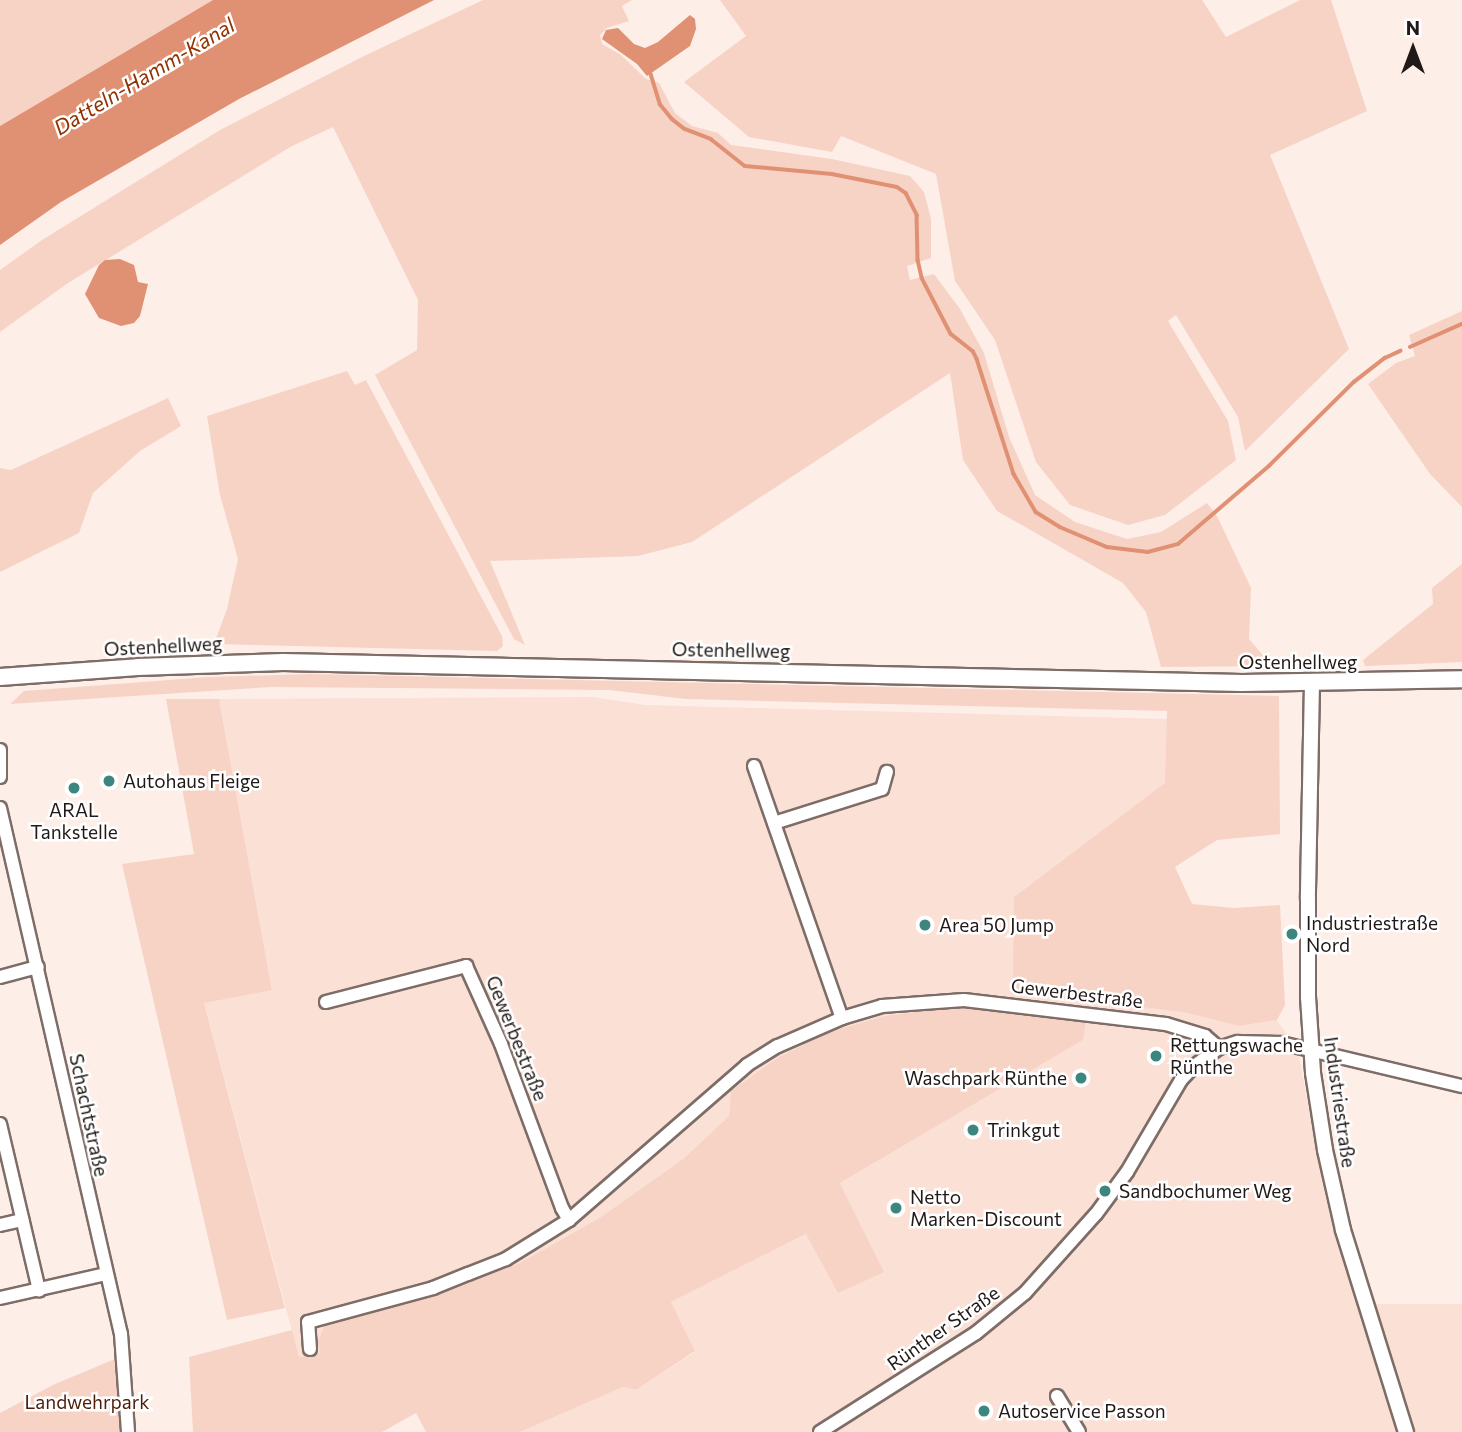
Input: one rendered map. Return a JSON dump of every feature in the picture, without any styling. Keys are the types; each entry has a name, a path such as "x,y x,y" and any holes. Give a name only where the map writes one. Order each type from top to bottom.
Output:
{"main road":[{"name":"Ostenhellweg","path":"0,677 138,667 283,662 1312,683 1462,679"}],"street":[{"name":"Industriestraße","path":"1312,683 1308,900 1310,1048 1325,1150 1343,1230 1406,1432"},
{"path":"0,750 0,777"},
{"path":"754,766 842,1018"},
{"path":"774,823 882,789 887,772"},
{"name":"Schachtstraße","path":"0,808 18,897 38,967 124,1355 128,1432"},
{"name":"Gewerbestraße","path":"326,1002 466,966 501,1044 562,1208 569,1220"},
{"path":"0,977 38,967"},
{"name":"Gewerbestraße","path":"310,1349 308,1322 457,1278 506,1259 569,1220 747,1065 778,1046 842,1018 881,1006 964,1000 1110,1015 1166,1024 1205,1036 1219,1048"},
{"name":"Rünther Straße","path":"820,1432 976,1333 1025,1293 1059,1258 1104,1204 1181,1080 1194,1066 1219,1048 1238,1042 1258,1041 1310,1048"},
{"path":"1310,1048 1462,1086"},
{"path":"0,1124 39,1290"},
{"path":"0,1225 22,1220"},
{"path":"0,1298 106,1274"},
{"path":"1057,1396 1079,1432"}],"shaded area":[{"path":"593,697 645,705 1167,719 1166,783 1014,897 1183,1012 1239,1026 1277,1020 1298,1051 1325,1195 1357,1304 1462,1304 1462,1432 520,1432 623,1387 636,1390 695,1352 671,1302 807,1234 884,1272 840,1183 1083,1040 955,1007 884,1016 829,1032 777,1058 731,1091 729,1116 683,1159 601,1217 520,1263 431,1297 321,1353 299,1357 204,1002 272,989 219,699"}],"green space":[{"path":"0,0 213,0 0,126"},
{"path":"483,0 632,0 622,6 629,21 607,28 600,35 602,44 621,55 646,79 659,83 675,113 692,126 718,133 731,145 832,159 910,176 924,192 931,219 931,258 907,266 910,280 934,274 960,309 984,353 1009,437 1035,495 1075,522 1127,539 1161,532 1207,503 1217,516 1251,588 1249,639 1272,666 1161,667 1146,612 1123,583 997,511 963,460 950,373 692,542 638,556 490,561 525,645 514,639 375,375 417,350 418,300 333,127 292,146 68,283 0,332 0,270 42,240 220,130 364,56"},
{"path":"720,0 1202,0 1226,37 1300,0 1331,0 1367,111 1270,155 1349,349 1245,451 1238,417 1176,315 1168,321 1228,421 1236,460 1165,515 1128,525 1070,505 1036,462 995,340 955,281 936,174 841,136 832,152 749,137 684,82 746,36"},
{"path":"1462,311 1462,507 1430,474 1368,384 1396,363 1415,356 1409,335"},
{"path":"347,371 355,385 366,380 502,636 503,646 497,651 214,644 227,609 238,559 220,495 207,416"},
{"path":"168,398 181,426 140,451 93,493 79,533 0,572 0,468 11,470"},
{"path":"1462,564 1462,662 1365,666 1363,660 1433,604 1432,588"},
{"path":"311,674 1279,696 1280,834 1217,840 1175,867 1192,904 1234,908 1280,905 1285,1005 1277,1020 1239,1026 1183,1012 1013,992 1014,897 1165,783 1167,711 686,699 609,690 271,687 10,704 24,691 208,677"},
{"path":"166,699 219,699 272,990 204,1003 285,1308 227,1320 122,864 194,854"},
{"path":"955,1007 1086,1021 1083,1040 840,1183 884,1272 838,1293 806,1234 671,1302 695,1351 636,1390 623,1387 520,1432 426,1432 416,1413 382,1432 193,1432 189,1357 292,1330 299,1357 320,1353 318,1342 325,1324 431,1297 520,1263 601,1217 683,1159 729,1116 731,1091 777,1058 829,1032 884,1016"},
{"name":"Landwehrpark","path":"115,1359 120,1432 0,1432 0,1413 55,1384"}],"water":[{"name":"Datteln-Hamm-Kanal","path":"213,0 434,0 239,99 61,202 0,245 0,126"},
{"path":"690,15 695,19 696,29 690,46 647,76 637,64 602,39 606,30 618,28 634,44 645,48 658,42"},
{"path":"120,259 134,265 138,282 148,284 140,316 134,323 121,326 99,318 85,294 99,265 105,260"}],"waterway":[{"path":"651,74 660,104 672,119 685,129 711,139 745,166 832,174 897,187 906,193 917,215 918,260 922,278 951,334 973,351 977,359 1014,474 1036,512 1060,527 1107,547 1148,552 1178,544 1269,466 1354,382 1385,358 1400,351"},
{"path":"1410,347 1462,324"}],"place":[{"name":"Autohaus Fleige","path":"109,781"},
{"name":"ARAL Tankstelle","path":"74,788"},
{"name":"Area 50 Jump","path":"925,925"},
{"name":"Industriestraße Nord","path":"1292,934"},
{"name":"Rettungswache Rünthe","path":"1156,1056"},
{"name":"Waschpark Rünthe","path":"1081,1078"},
{"name":"Trinkgut","path":"973,1130"},
{"name":"Sandbochumer Weg","path":"1105,1191"},
{"name":"Netto Marken-Discount","path":"896,1208"},
{"name":"Autoservice Passon","path":"984,1411"}]}
